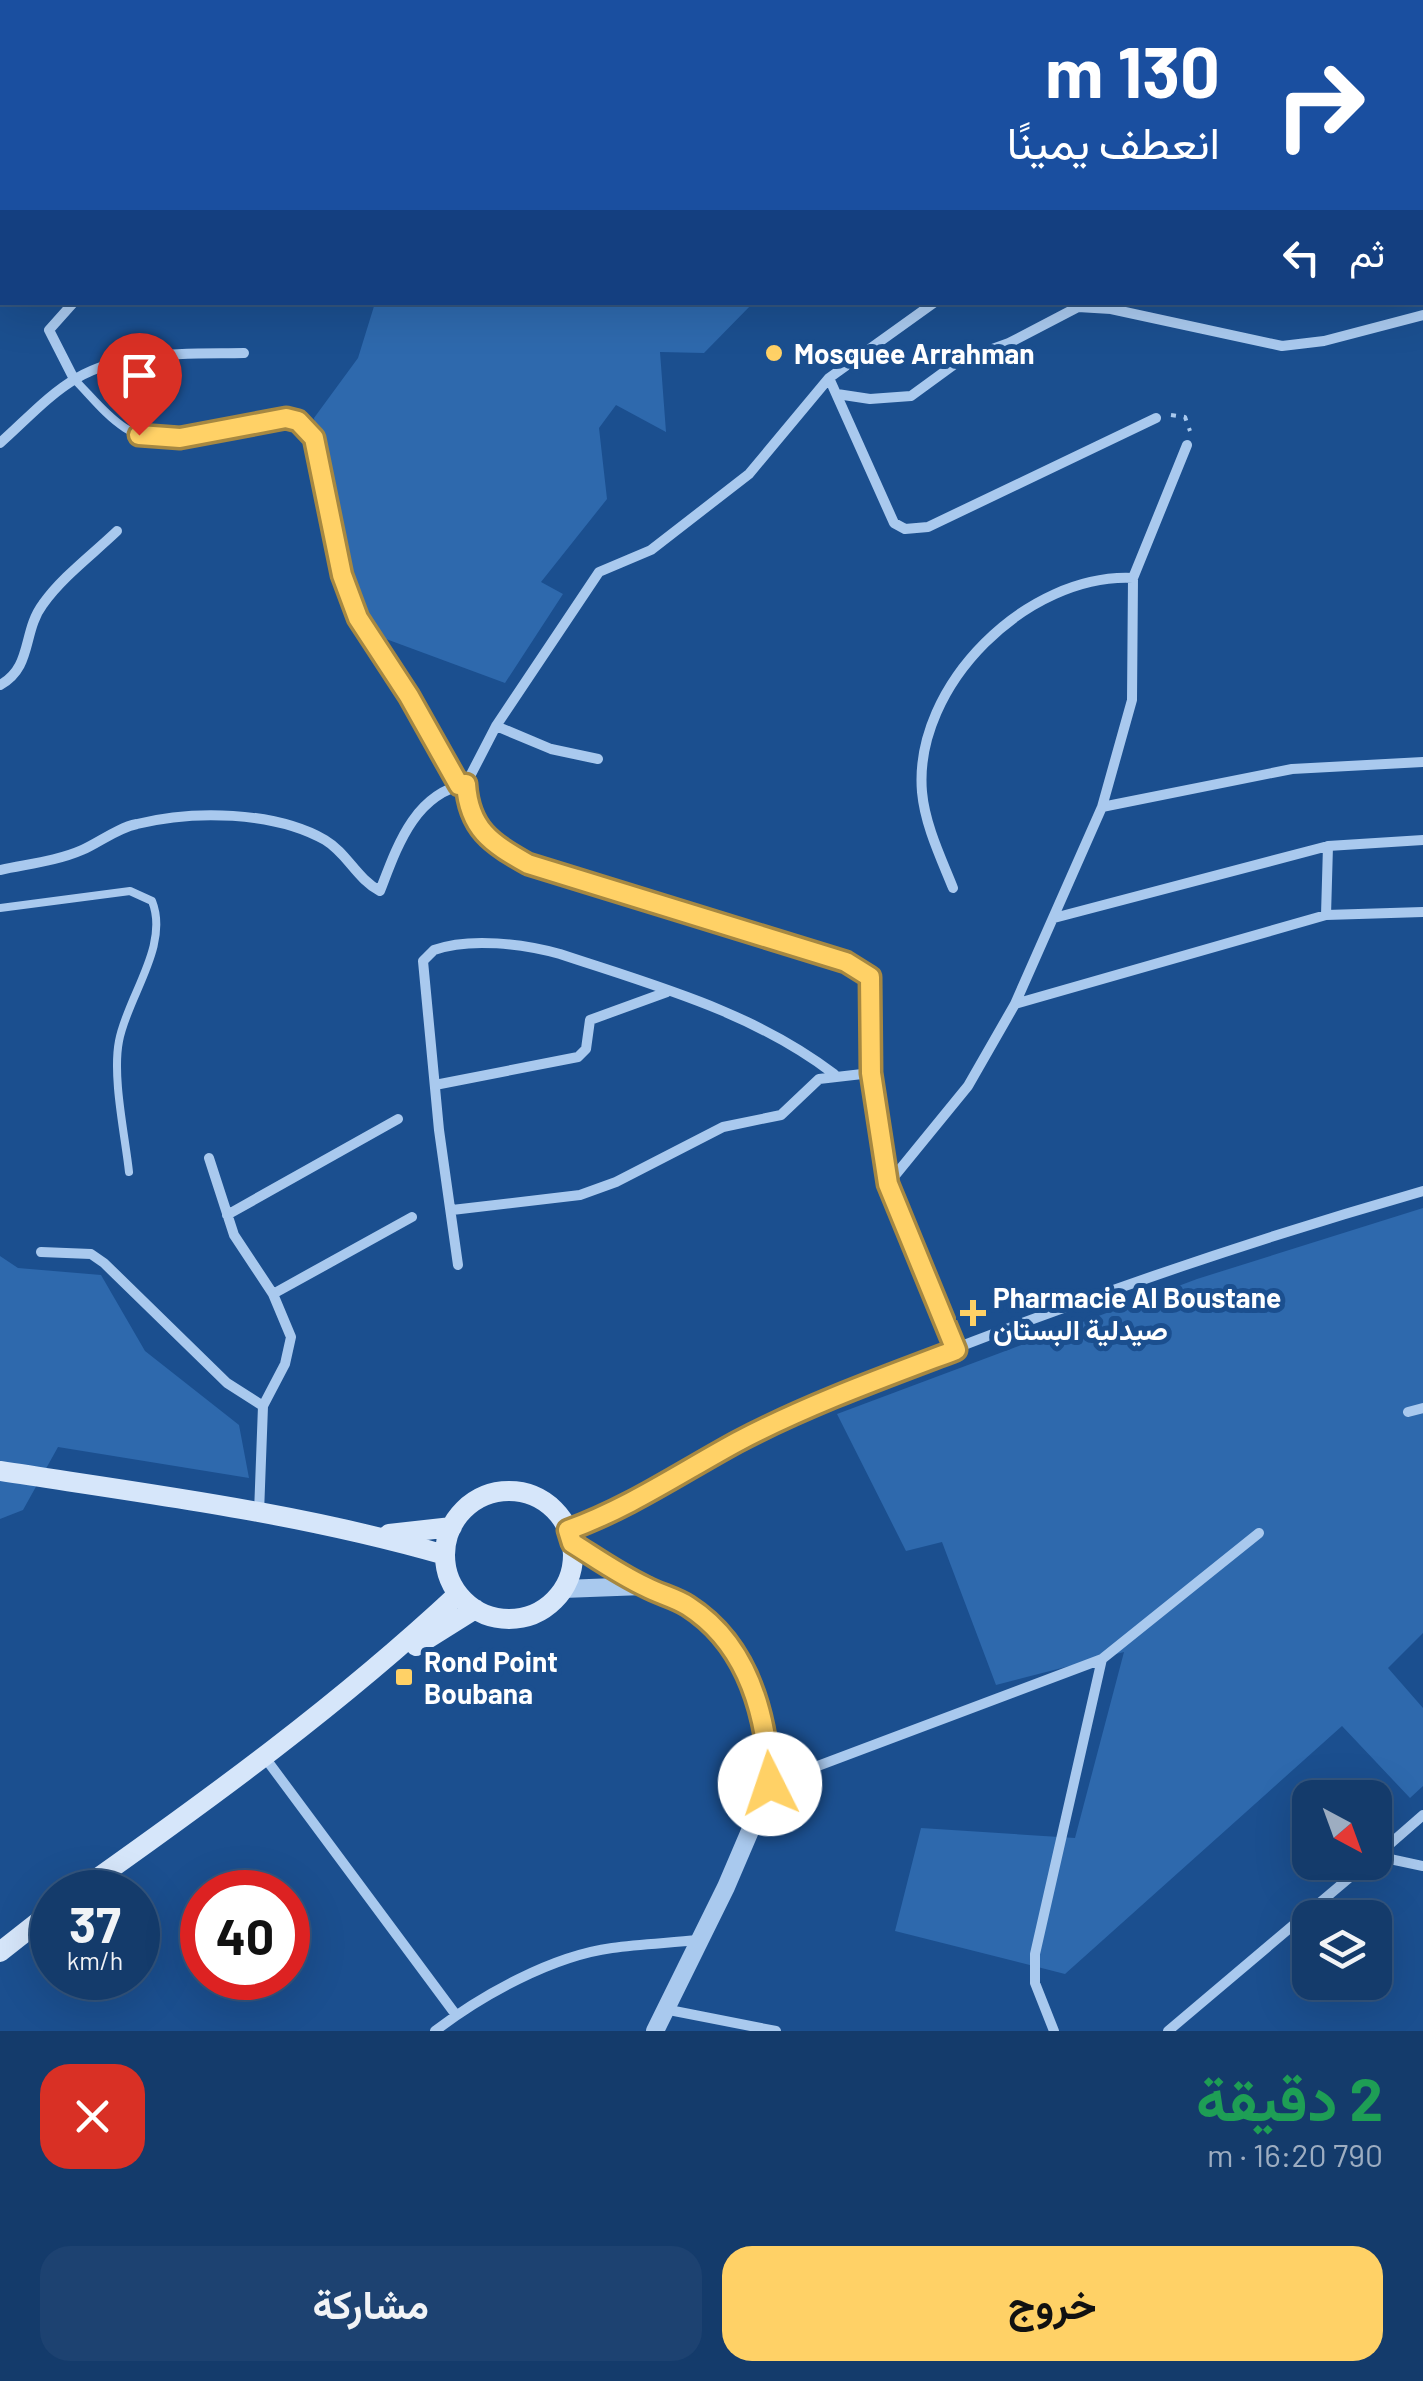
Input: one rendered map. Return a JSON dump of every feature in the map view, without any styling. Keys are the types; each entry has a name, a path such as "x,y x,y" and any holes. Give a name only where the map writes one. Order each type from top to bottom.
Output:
{"main road":[{"path":"0,1471 259,1513 378,1536 445,1556"},
{"path":"497,1492 519,1492 548,1505 570,1536 572,1567 563,1589 550,1604 514,1619 475,1609 458,1594 445,1556 452,1526 476,1500 497,1492"},
{"path":"378,1536 452,1526"},
{"path":"109,1870 266,1759 372,1674 458,1594"},
{"path":"372,1674 475,1609"},
{"path":"0,1952 30,1928"}],"street":[{"path":"71,305 48,330 74,380"},
{"path":"931,305 829,378 749,474 651,550 600,572 496,726 462,785 468,810 494,844 528,864 859,968 872,986 871,1073 888,1184 956,1350"},
{"path":"837,394 882,399 911,396 960,361 1009,343 1078,308 1111,309 1282,346 1324,341 1423,315"},
{"path":"0,443 74,380 117,361 244,353"},
{"path":"829,378 894,523 918,530 1156,418"},
{"path":"888,1184 968,1086 1015,1004 1102,807 1132,700 1133,578 1188,445"},
{"path":"0,685 17,676 32,623 43,603 117,531"},
{"path":"953,888 931,833 922,792 925,751 950,688 993,634 1059,591 1115,577 1133,578"},
{"path":"496,726 551,749 598,759"},
{"path":"1102,807 1292,769 1423,762"},
{"path":"0,870 81,850 138,823 218,818 280,823 317,836 341,854 366,883 380,891 410,822 442,789 462,785"},
{"path":"1054,918 1328,846 1423,840"},
{"path":"1326,915 1328,846"},
{"path":"1015,1004 1326,915 1423,912"},
{"path":"458,1265 423,962 434,950 534,947 737,1013 799,1047 834,1074"},
{"path":"435,1085 578,1058 586,1049 590,1020 668,992"},
{"path":"452,1210 558,1200 600,1189 723,1127 775,1118 807,1088 834,1074 871,1073"},
{"path":"227,1215 398,1119"},
{"path":"209,1158 245,1255 273,1294 290,1336 285,1364 263,1406 259,1513"},
{"path":"655,2031 770,1784 768,1740 749,1678 718,1633 688,1606 643,1586 570,1536 738,1442 831,1398 1275,1234 1423,1191"},
{"path":"273,1294 412,1217"},
{"path":"41,1252 91,1254 104,1263 227,1383 263,1406"},
{"path":"1408,1412 1423,1408"},
{"path":"770,1784 1102,1659 1259,1533"},
{"path":"563,1589 643,1586"},
{"path":"1054,2031 1035,1983 1035,1954 1102,1659"},
{"path":"266,1759 456,2015"},
{"path":"1392,1842 1423,1815"},
{"path":"1392,1859 1423,1866"},
{"path":"1168,2031 1347,1880"},
{"path":"434,2031 456,2015 548,1967 608,1948 698,1940"},
{"path":"664,2009 776,2031"}],"lane":[{"path":"74,380 124,428 139,435 180,438 286,418 307,429 314,438 342,575 358,618 462,785"},
{"path":"0,908 130,891 152,901 156,912 155,938 119,1040 129,1172"}],"path":[{"path":"1156,418 1184,417 1190,436 1188,445"}],"shaded area":[{"path":"374,305 751,305 704,353 660,352 666,432 616,405 599,428 607,499 541,582 563,594 505,683 386,639 347,586 314,418 358,358"},
{"path":"1423,1208 1423,1633 1388,1668 1423,1708 1423,1786 1410,1798 1342,1726 1065,1974 895,1931 921,1828 1075,1838 1124,1652 996,1685 942,1542 906,1551 837,1414 1197,1279"},
{"path":"0,1256 18,1268 101,1275 145,1351 239,1425 249,1478 58,1447 23,1510 0,1519"}],"place":[{"name":"Mosquee Arrahman","path":"774,353"},
{"name":"Pharmacie Al Boustane صيدلية البستان","path":"973,1313"},
{"name":"Rond Point Boubana","path":"404,1677"}],"route":[{"path":"139,435 180,438 286,418 307,429 314,438 342,575 358,618 409,696 459,785 466,784 468,810 494,844 528,864 846,962 870,977 871,1073 878,1139 888,1184 956,1350 831,1398 738,1442 615,1513 568,1530 572,1543 643,1586 688,1606 718,1633 749,1678 759,1703 768,1740 770,1784"}]}
